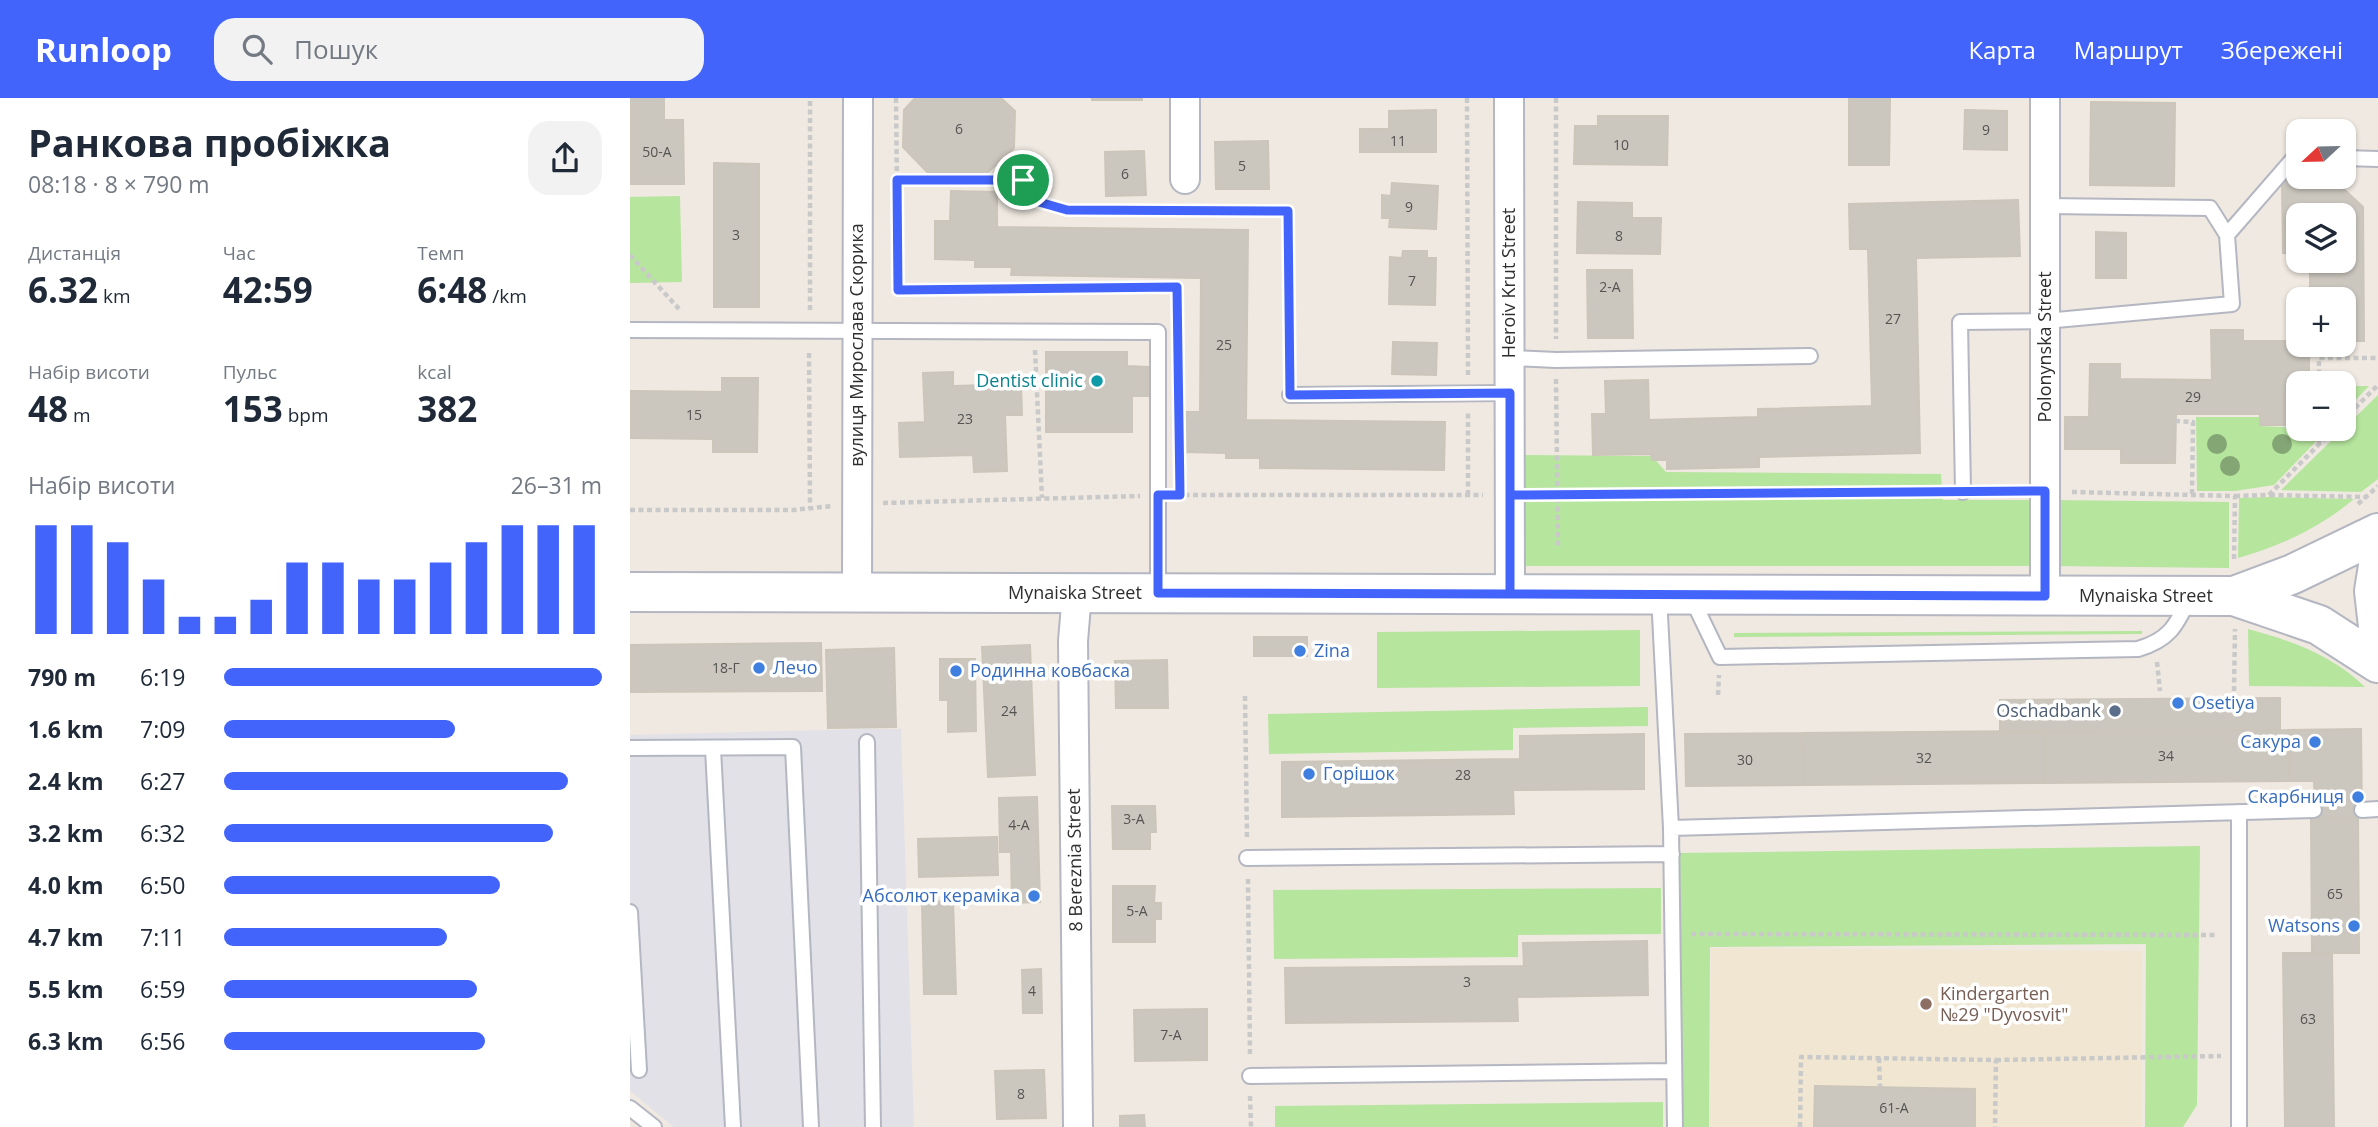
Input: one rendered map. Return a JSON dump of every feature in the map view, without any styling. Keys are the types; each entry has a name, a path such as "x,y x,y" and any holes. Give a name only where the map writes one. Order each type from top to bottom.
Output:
{"main road":[{"name":"Mynaiska Street","path":"2234,596 2293,574 2378,533"},
{"path":"2378,566 2374,591 2378,626"},
{"name":"Mynaiska Street","path":"630,592 2234,596 2319,625 2378,663"}],"street":[{"name":"вулиця Мирослава Скорика","path":"857,593 858,98"},
{"path":"1185,98 1185,178"},
{"name":"Heroiv Krut Street","path":"1509,98 1510,594"},
{"name":"Polonynska Street","path":"2045,98 2045,596"},
{"name":"8 Bereznia Street","path":"1077,593 1073,641 1078,1127"}],"lane":[{"path":"2356,158 2378,159"},
{"path":"2227,235 2286,167"},
{"path":"1963,492 1960,322 2045,321 2232,304 2227,235 2210,208 2045,206"},
{"path":"630,330 1158,332 1158,593"},
{"path":"1510,358 1556,360 1810,356"},
{"path":"1290,395 1510,393"},
{"path":"1674,595 1720,657 2138,649 2156,644 2172,629 2190,596"},
{"path":"1674,595 1671,828 1675,1127"},
{"path":"867,742 873,1127"},
{"path":"630,748 793,747 811,1127"},
{"path":"713,749 733,1127"},
{"path":"2362,810 2378,809"},
{"path":"1671,828 2315,810"},
{"path":"2239,812 2239,1127"},
{"path":"1247,858 1672,854"},
{"path":"630,912 639,1070"},
{"path":"1250,1076 1674,1071"},
{"path":"630,1108 654,1127"}],"path":[{"path":"810,98 810,509"},
{"path":"896,98 898,290 1177,287 1178,329"},
{"path":"1467,98 1468,495"},
{"path":"1556,98 1558,547"},
{"path":"897,180 1023,180 1039,202 1067,210 1288,211 1290,395"},
{"path":"630,255 698,330"},
{"path":"1035,331 1042,498"},
{"path":"796,353 810,353"},
{"path":"2319,371 2319,358 2378,358"},
{"path":"2356,407 2378,385"},
{"path":"2175,421 2193,422 2192,494"},
{"path":"2269,495 2322,441"},
{"path":"1179,481 1180,495"},
{"path":"630,510 810,509 857,504 1158,495 2045,491 2366,497"},
{"path":"2234,691 2235,496"},
{"path":"2156,644 2160,691"},
{"path":"1245,696 1251,1127"},
{"path":"1673,934 2240,935"},
{"path":"1800,1127 1801,1057 1996,1060 2239,1055"},
{"path":"1880,1058 1880,1087"},
{"path":"1996,1060 1996,1127"}],"shaded area":[{"path":"901,729 914,1127 674,1127 630,1091 630,735"},
{"name":"Kindergarten №29 \"Dyvosvit\"","path":"1711,948 2142,951 2141,1127 1710,1127"}],"green space":[{"path":"680,196 682,282 630,283 630,197"},
{"path":"2356,386 2369,386 2356,400"},
{"path":"2378,395 2378,479 2361,492 2281,490 2331,441 2356,441 2356,417"},
{"path":"2196,417 2259,417 2260,426 2286,427 2286,441 2316,441 2274,485 2235,491 2197,491"},
{"path":"1509,455 1652,456 1666,472 1941,474 1943,500 2037,500 2038,566 1509,566"},
{"path":"2239,498 2354,499 2299,535 2238,558"},
{"path":"2051,500 2229,502 2229,568 2050,566"},
{"path":"2248,629 2311,650 2340,666 2365,687 2249,686"},
{"path":"1640,630 1640,686 1377,688 1377,632"},
{"path":"2142,631 2142,634 1734,637 1734,633"},
{"path":"1648,707 1648,726 1513,728 1513,750 1269,754 1268,714"},
{"path":"2200,846 2197,1105 2183,1127 2145,1127 2146,944 1710,947 1709,1127 1678,1127 1679,853"},
{"path":"1661,888 1661,934 1518,935 1518,957 1274,959 1273,890"},
{"path":"1663,1102 1663,1127 1275,1127 1275,1106"}],"building":[{"path":"630,98 664,98 664,120 683,120 684,184 630,184"},
{"path":"915,98 1001,98 1015,111 1014,148 985,175 930,175 903,147 904,110"},
{"path":"1142,98 1142,100 1092,100"},
{"path":"1849,98 1890,98 1889,165 1849,165"},
{"path":"2091,102 2175,103 2174,186 2090,185"},
{"path":"1436,110 1436,152 1360,152 1360,129 1389,129 1389,111"},
{"path":"1965,110 2007,111 2007,150 1964,149"},
{"path":"1598,116 1668,116 1667,165 1574,164 1575,126 1598,126"},
{"path":"1268,141 1269,189 1216,189 1215,142"},
{"path":"1144,151 1146,195 1106,196 1105,152"},
{"path":"714,163 759,164 759,307 714,307"},
{"path":"2282,181 2286,181 2286,189 2344,189 2363,207 2364,341 2356,341 2356,287 2310,287 2310,273 2356,273 2356,203 2286,203 2286,253 2283,253"},
{"path":"1392,183 1438,186 1436,229 1389,227 1390,218 1382,218 1382,195 1391,196"},
{"path":"951,191 997,192 997,227 1248,230 1246,420 1445,422 1444,470 1260,468 1260,458 1226,458 1226,453 1185,452 1186,412 1200,412 1201,278 1011,275 1012,267 975,267 975,260 935,259 935,221 950,221"},
{"path":"2018,200 2020,256 1916,258 1920,453 1759,457 1759,467 1667,469 1667,460 1652,460 1651,454 1593,455 1592,414 1606,414 1605,381 1648,380 1649,420 1758,417 1758,409 1872,406 1868,249 1850,249 1849,204"},
{"path":"1578,202 1632,203 1632,218 1661,218 1660,254 1577,253"},
{"path":"2096,232 2126,233 2126,278 2096,278"},
{"path":"1403,251 1427,251 1427,258 1436,258 1435,305 1389,304 1390,257 1402,258"},
{"path":"1587,270 1632,270 1633,338 1588,338"},
{"path":"2211,330 2243,330 2243,341 2286,341 2286,357 2309,357 2309,371 2286,371 2286,425 2260,425 2260,414 2176,414 2175,463 2121,463 2121,449 2065,449 2065,417 2089,417 2090,364 2120,364 2120,379 2212,380"},
{"path":"1393,342 1437,343 1436,375 1392,374"},
{"name":"Dentist clinic","path":"1046,352 1127,352 1127,366 1149,367 1149,396 1132,396 1132,432 1046,432"},
{"path":"953,372 953,386 1021,384 1022,415 1005,415 1007,471 974,472 973,455 900,457 899,423 925,422 923,373"},
{"path":"722,378 758,378 757,452 713,452 713,439 630,438 630,391 722,392"},
{"path":"1254,637 1307,637 1307,656 1254,656"},
{"path":"821,643 822,691 630,692 630,645"},
{"path":"1030,645 1035,775 988,777 982,647"},
{"path":"894,648 896,727 828,728 826,650"},
{"path":"940,659 975,659 976,731 948,732 948,700 940,700"},
{"path":"1167,660 1168,708 1116,708 1115,661"},
{"path":"2280,698 2280,730 2000,732 2000,700"},
{"path":"2361,729 2362,817 2315,818 2314,781 2289,781 2288,730"},
{"path":"2288,730 2289,781 2044,783 2044,731"},
{"path":"2044,731 2044,783 1804,785 1803,733"},
{"path":"1803,733 1804,785 1686,786 1685,734"},
{"path":"1644,734 1644,789 1513,790 1514,814 1282,817 1282,762 1520,759 1520,736"},
{"path":"1037,797 1040,902 1012,903 1011,852 1000,852 999,798"},
{"path":"1112,806 1155,806 1156,832 1150,832 1150,849 1113,849"},
{"path":"2358,817 2359,953 2312,953 2311,818"},
{"path":"997,837 998,875 919,877 918,839"},
{"path":"1113,886 1155,886 1154,903 1161,903 1161,919 1155,919 1155,942 1113,942"},
{"path":"953,901 956,994 924,994 922,902"},
{"path":"1647,941 1648,995 1517,997 1518,1021 1286,1023 1285,968 1524,966 1523,943"},
{"path":"2283,953 2332,953 2334,1127 2285,1127"},
{"path":"1041,969 1042,1013 1023,1013 1022,970"},
{"path":"1207,1009 1207,1060 1135,1061 1134,1010"},
{"path":"1044,1070 1046,1118 997,1119 995,1071"},
{"path":"1815,1086 1975,1089 1975,1127 1814,1127"},
{"path":"1144,1115 1145,1127 1120,1127 1120,1116"}],"place":[{"name":"Dentist clinic","path":"1097,381"},
{"name":"Zina","path":"1300,651"},
{"name":"Лечо","path":"759,668"},
{"name":"Родинна ковбаска","path":"956,671"},
{"name":"Osetiya","path":"2178,703"},
{"name":"Oschadbank","path":"2115,711"},
{"name":"Сакура","path":"2315,742"},
{"name":"Горішок","path":"1309,774"},
{"name":"Скарбниця","path":"2358,797"},
{"name":"Абсолют кераміка","path":"1034,896"},
{"name":"Watsons","path":"2354,926"},
{"name":"Kindergarten №29 \"Dyvosvit\"","path":"1926,1004"}],"route":[{"path":"1023,180 897,180 898,290 1177,287 1180,495 1158,495 1158,593 1510,594 1510,495 1557,495 2045,491 2045,596 1510,594 1510,393 1290,395 1288,211 1067,210 1039,202 1023,180"}]}
